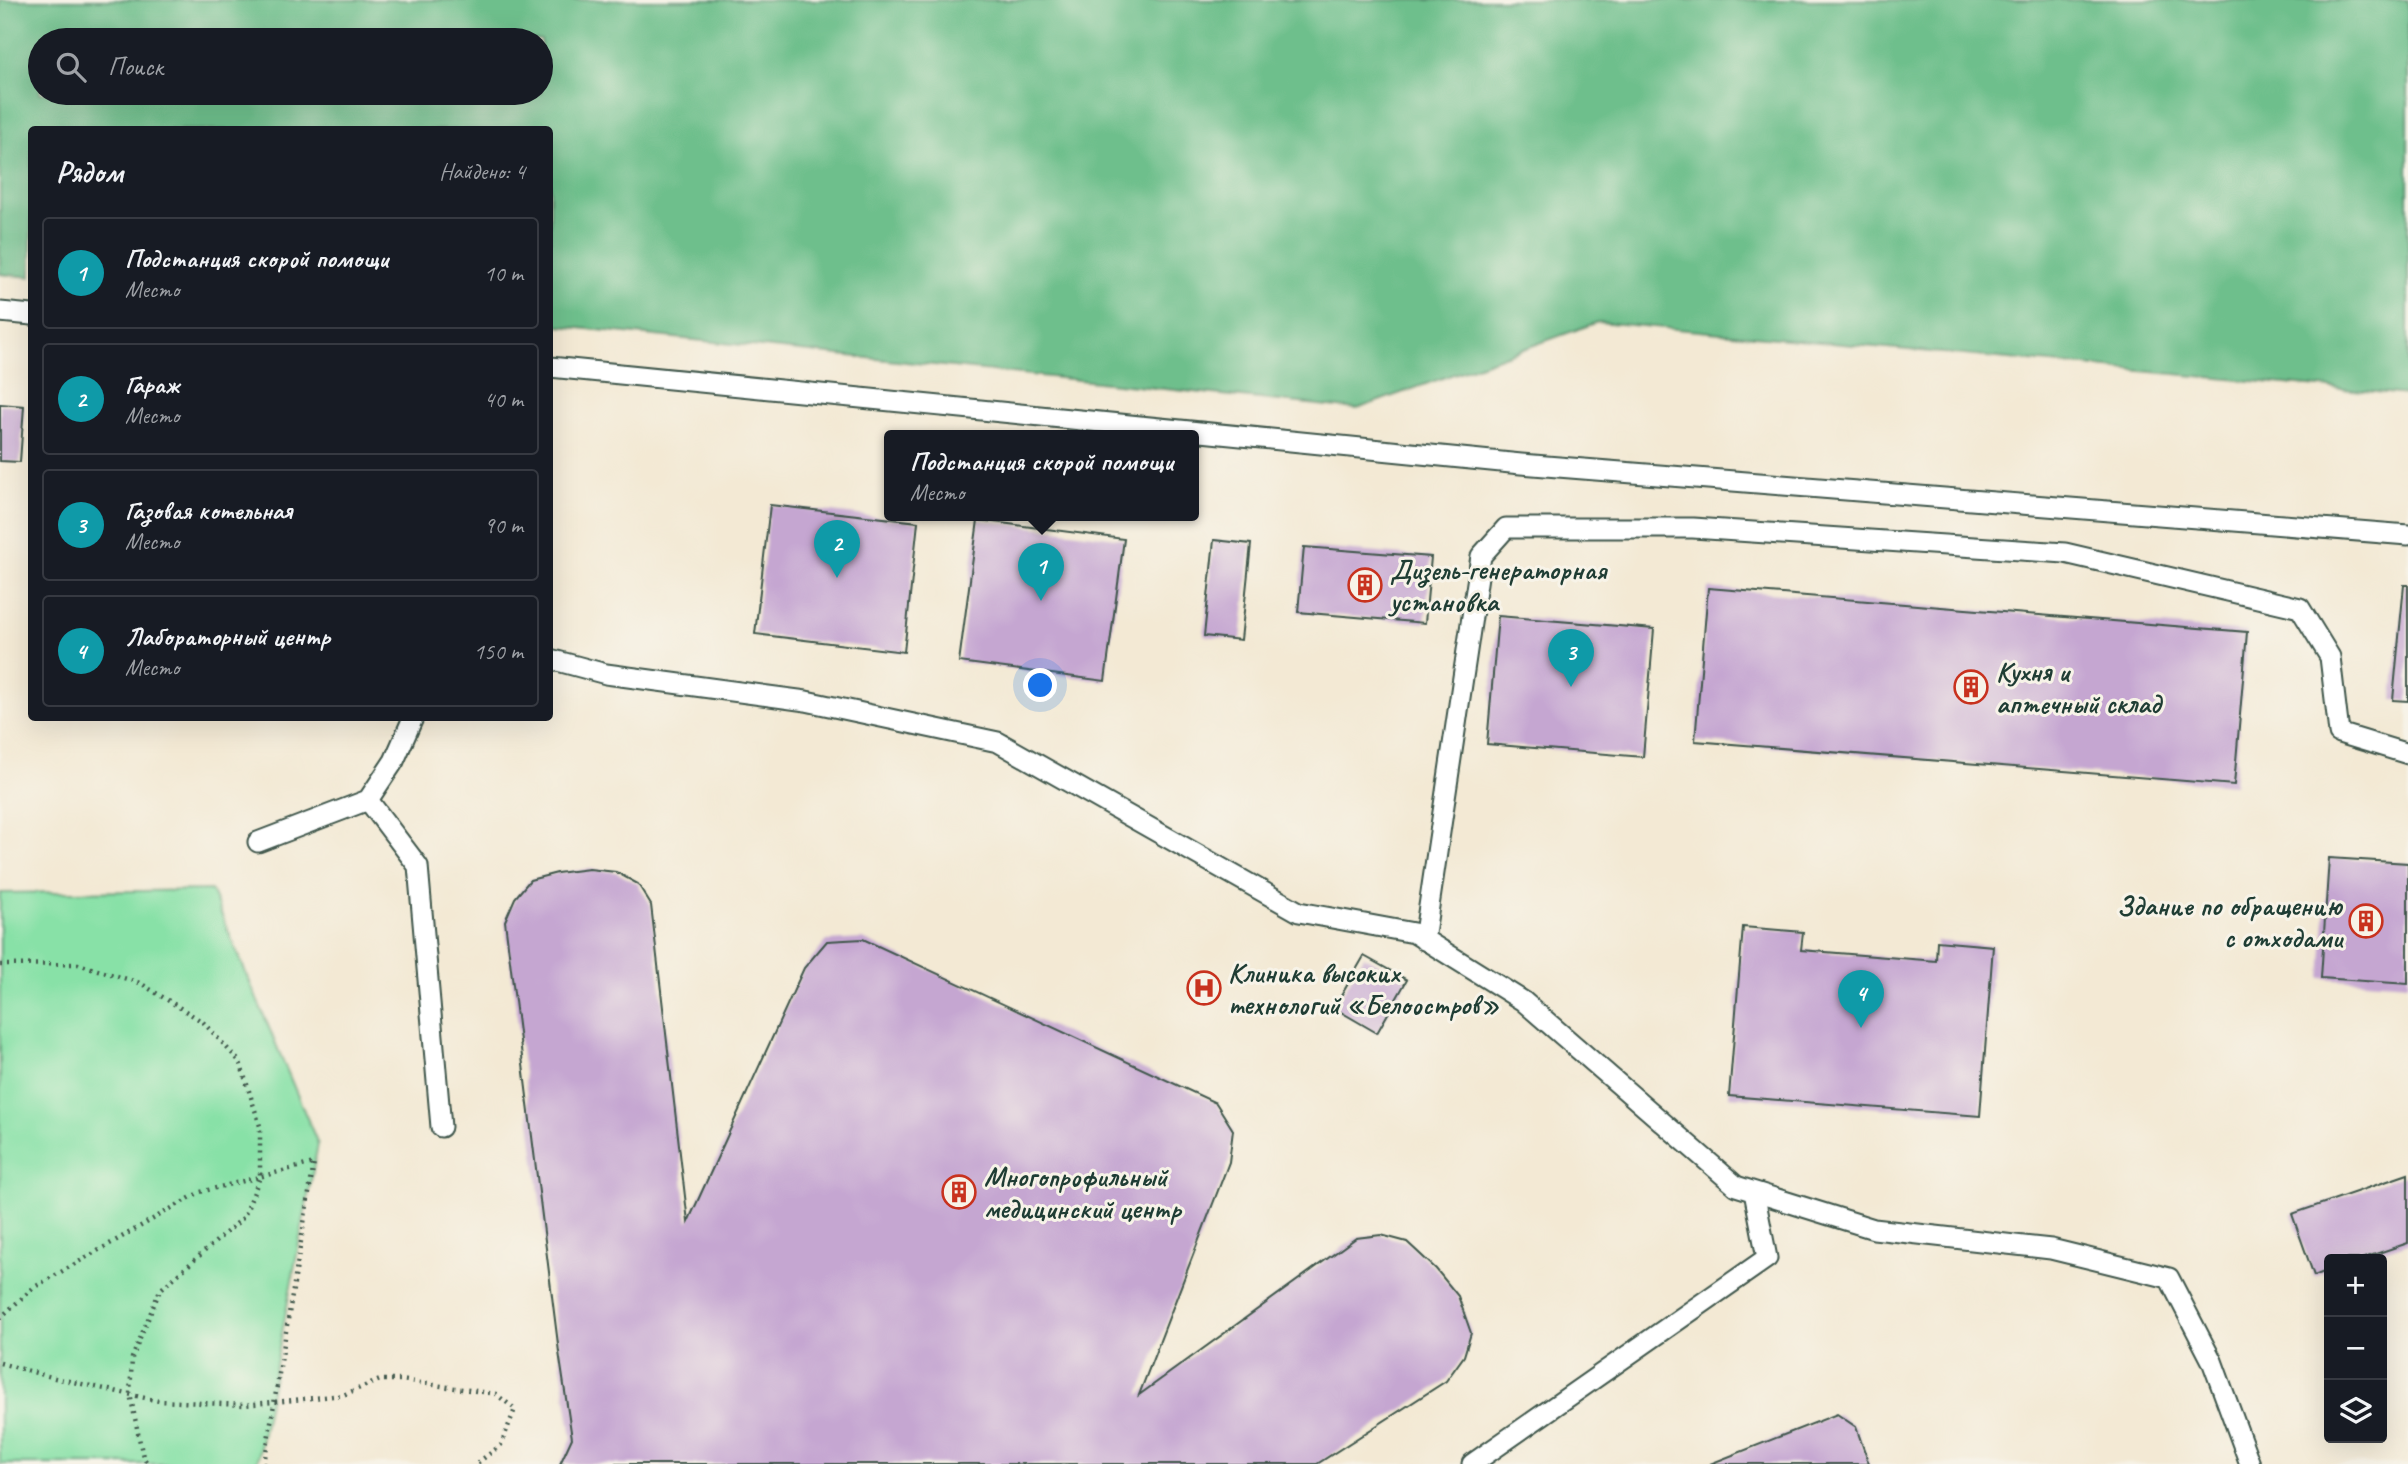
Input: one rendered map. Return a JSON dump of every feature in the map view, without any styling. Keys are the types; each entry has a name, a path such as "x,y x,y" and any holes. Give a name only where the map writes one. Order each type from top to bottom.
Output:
{"lane":[{"path":"0,312 28,315"},
{"path":"553,367 1181,430"},
{"path":"1199,432 1521,464 2408,535"},
{"path":"1424,940 1481,556 1506,528 1693,528 2065,554 2300,608 2330,657 2339,733 2408,754"},
{"path":"553,660 606,674 806,701 998,742 1299,912 1414,933 1523,1001 1736,1186 1874,1229 2051,1249 2169,1278 2212,1362 2250,1464"},
{"path":"258,842 368,800 394,761 413,721"},
{"path":"368,800 418,866 441,1127"},
{"path":"1472,1464 1767,1258 1754,1192"}],"path":[{"path":"0,965 78,964 141,984 203,1022 240,1062 260,1126 260,1177 244,1217 160,1290 132,1358 130,1394 143,1457 148,1464"},
{"path":"0,1318 33,1289 200,1192 314,1163 264,1464"},
{"path":"0,1363 159,1401 244,1405 343,1395 380,1380 401,1380 496,1394 515,1409 502,1446 476,1464"}],"green space":[{"path":"0,0 2408,0 2408,395 1598,322 1357,409 553,325 553,126 28,126 28,277 0,274"},
{"path":"211,890 318,1144 257,1464 0,1464 0,893"}],"building":[{"path":"0,404 24,406 20,462 0,461"},
{"path":"770,505 884,518 884,521 918,522 904,652 755,634"},
{"path":"978,521 1124,539 1105,681 959,662"},
{"path":"1214,540 1251,544 1241,640 1204,636"},
{"name":"Дизель-генераторная установка","path":"1304,547 1431,557 1425,623 1298,612"},
{"path":"2404,585 2408,585 2408,701 2393,700"},
{"name":"Кухня и аптечный склад","path":"1708,588 2247,632 2234,785 1695,741"},
{"path":"1498,616 1654,629 1643,757 1487,744"},
{"name":"Здание по обращению с отходами","path":"2329,858 2408,863 2408,984 2321,978"},
{"name":"Многопрофильный медицинский центр","path":"589,869 616,872 638,884 651,905 688,1222 804,968 827,941 863,939 1216,1103 1233,1130 1229,1162 1139,1395 1356,1238 1381,1235 1407,1242 1436,1269 1458,1296 1471,1333 1464,1356 1446,1381 1317,1464 560,1464 572,1438 505,921 515,898 530,880"},
{"path":"1743,927 1803,932 1801,950 1936,961 1937,941 1993,946 1980,1116 1729,1096"},
{"path":"1364,956 1407,980 1377,1033 1334,1008"},
{"path":"2408,1174 2408,1243 2376,1254 2324,1254 2324,1272 2314,1276 2292,1214"},
{"path":"1837,1414 1856,1427 1869,1464 1710,1464"}],"place":[{"name":"Гараж","path":"837,578"},
{"name":"Дизель-генераторная установка","path":"1365,585"},
{"name":"Подстанция скорой помощи","path":"1041,601"},
{"name":"Газовая котельная","path":"1571,687"},
{"name":"Кухня и аптечный склад","path":"1971,687"},
{"name":"Здание по обращению с отходами","path":"2366,921"},
{"name":"Клиника высоких технологий «Белоостров»","path":"1204,988"},
{"name":"Лабораторный центр","path":"1861,1028"},
{"name":"Многопрофильный медицинский центр","path":"959,1192"}]}
